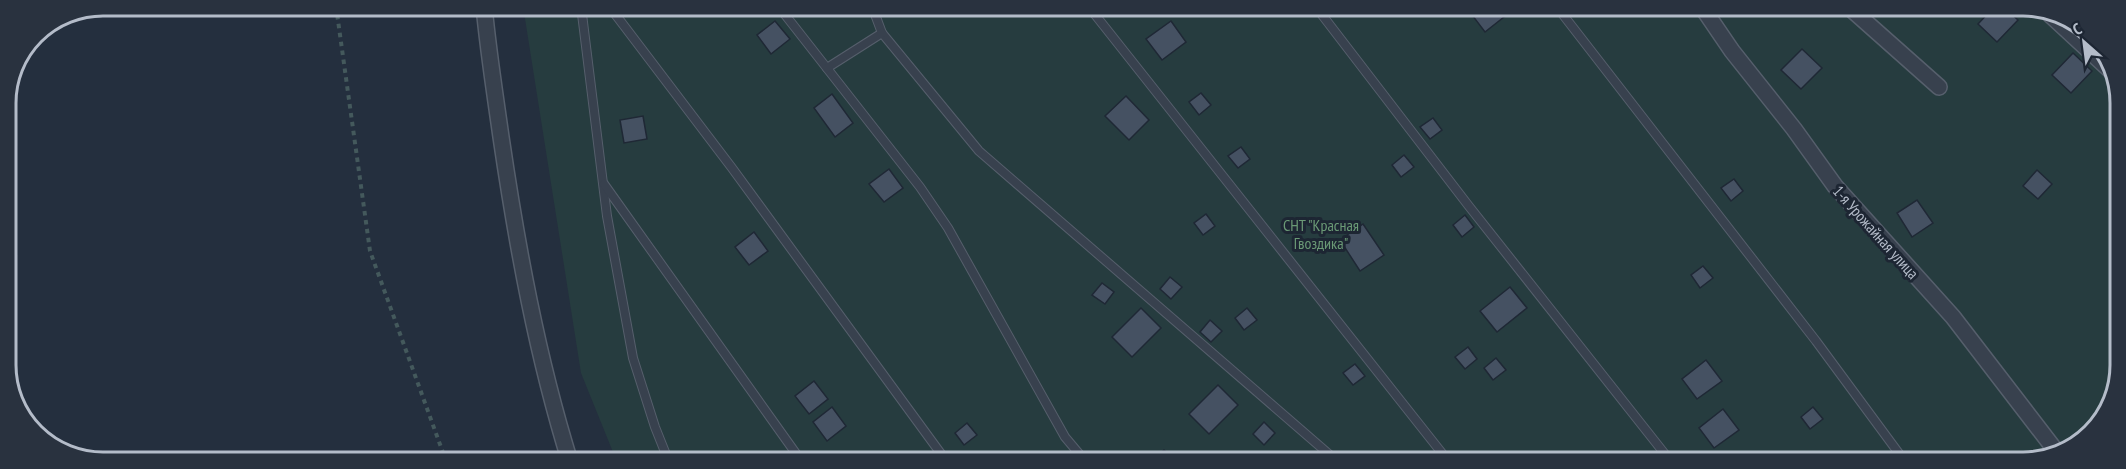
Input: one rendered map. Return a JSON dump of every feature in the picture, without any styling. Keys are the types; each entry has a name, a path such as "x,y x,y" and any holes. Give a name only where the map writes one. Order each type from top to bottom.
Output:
{"street":[{"path":"485,16 513,219 551,403 567,452"},
{"name":"1-я Урожайная улица","path":"1708,16 1835,186 1953,317 2052,447"},
{"path":"1859,16 1939,87"},
{"path":"2063,26 2097,58"}],"lane":[{"path":"582,16 607,216 633,358 665,452"},
{"path":"617,16 732,168 939,452"},
{"path":"786,16 920,187 948,228 1065,437 1078,452"},
{"path":"876,16 882,33 979,151 1326,452"},
{"path":"1096,16 1441,452"},
{"path":"1323,16 1475,214 1664,452"},
{"path":"1564,16 1816,341 1898,452"},
{"path":"827,69 882,33"},
{"path":"603,183 795,452"}],"path":[{"path":"337,16 370,251 442,452"}],"green space":[{"name":"СНТ \"Красная Гвоздика\"","path":"525,16 2022,16 2056,23 2084,42 2101,65 2108,87 2110,104 2110,365 2108,382 2098,409 2088,423 2066,441 2045,450 2028,452 613,452 581,373"}],"building":[{"path":"1473,16 1505,16 1485,32"},
{"path":"1986,16 2014,16 2018,20 1997,42 1978,24"},
{"path":"775,21 790,39 771,54 757,35"},
{"path":"1171,21 1186,42 1162,60 1146,39"},
{"path":"1802,49 1822,68 1801,89 1781,70"},
{"path":"2073,53 2092,71 2071,93 2052,75"},
{"path":"1201,93 1211,105 1199,115 1189,102"},
{"path":"832,94 853,123 835,137 814,108"},
{"path":"1126,96 1149,120 1129,140 1105,116"},
{"path":"643,116 647,139 624,143 620,120"},
{"path":"1433,118 1442,130 1430,139 1420,127"},
{"path":"1241,147 1250,159 1238,168 1228,156"},
{"path":"1404,155 1414,167 1401,177 1392,165"},
{"path":"889,169 903,188 884,202 869,184"},
{"path":"2037,170 2052,184 2038,199 2023,186"},
{"path":"1734,179 1743,191 1731,201 1721,188"},
{"path":"1917,200 1933,223 1912,237 1897,213"},
{"path":"1206,214 1215,226 1203,235 1194,223"},
{"path":"1465,215 1474,227 1462,237 1453,225"},
{"path":"1363,224 1384,255 1360,271 1340,240"},
{"path":"754,232 768,251 749,265 735,247"},
{"path":"1703,266 1713,278 1700,288 1691,275"},
{"path":"1170,277 1182,287 1171,299 1160,289"},
{"path":"1102,283 1114,292 1105,304 1092,295"},
{"path":"1510,287 1527,308 1497,332 1480,311"},
{"path":"1141,308 1161,328 1132,357 1112,337"},
{"path":"1247,308 1257,320 1244,330 1235,318"},
{"path":"1210,320 1222,331 1211,342 1200,332"},
{"path":"1468,347 1477,359 1465,369 1455,357"},
{"path":"1496,358 1506,370 1493,380 1484,368"},
{"path":"1706,360 1722,381 1697,399 1682,379"},
{"path":"1355,364 1365,376 1353,385 1343,373"},
{"path":"814,381 828,399 809,414 795,396"},
{"path":"1218,385 1238,405 1209,434 1189,414"},
{"path":"832,407 846,426 827,441 813,422"},
{"path":"1813,407 1823,419 1810,429 1801,417"},
{"path":"1723,409 1739,430 1714,448 1699,428"},
{"path":"1264,422 1275,433 1264,445 1253,434"},
{"path":"967,423 977,435 964,445 955,433"}]}
